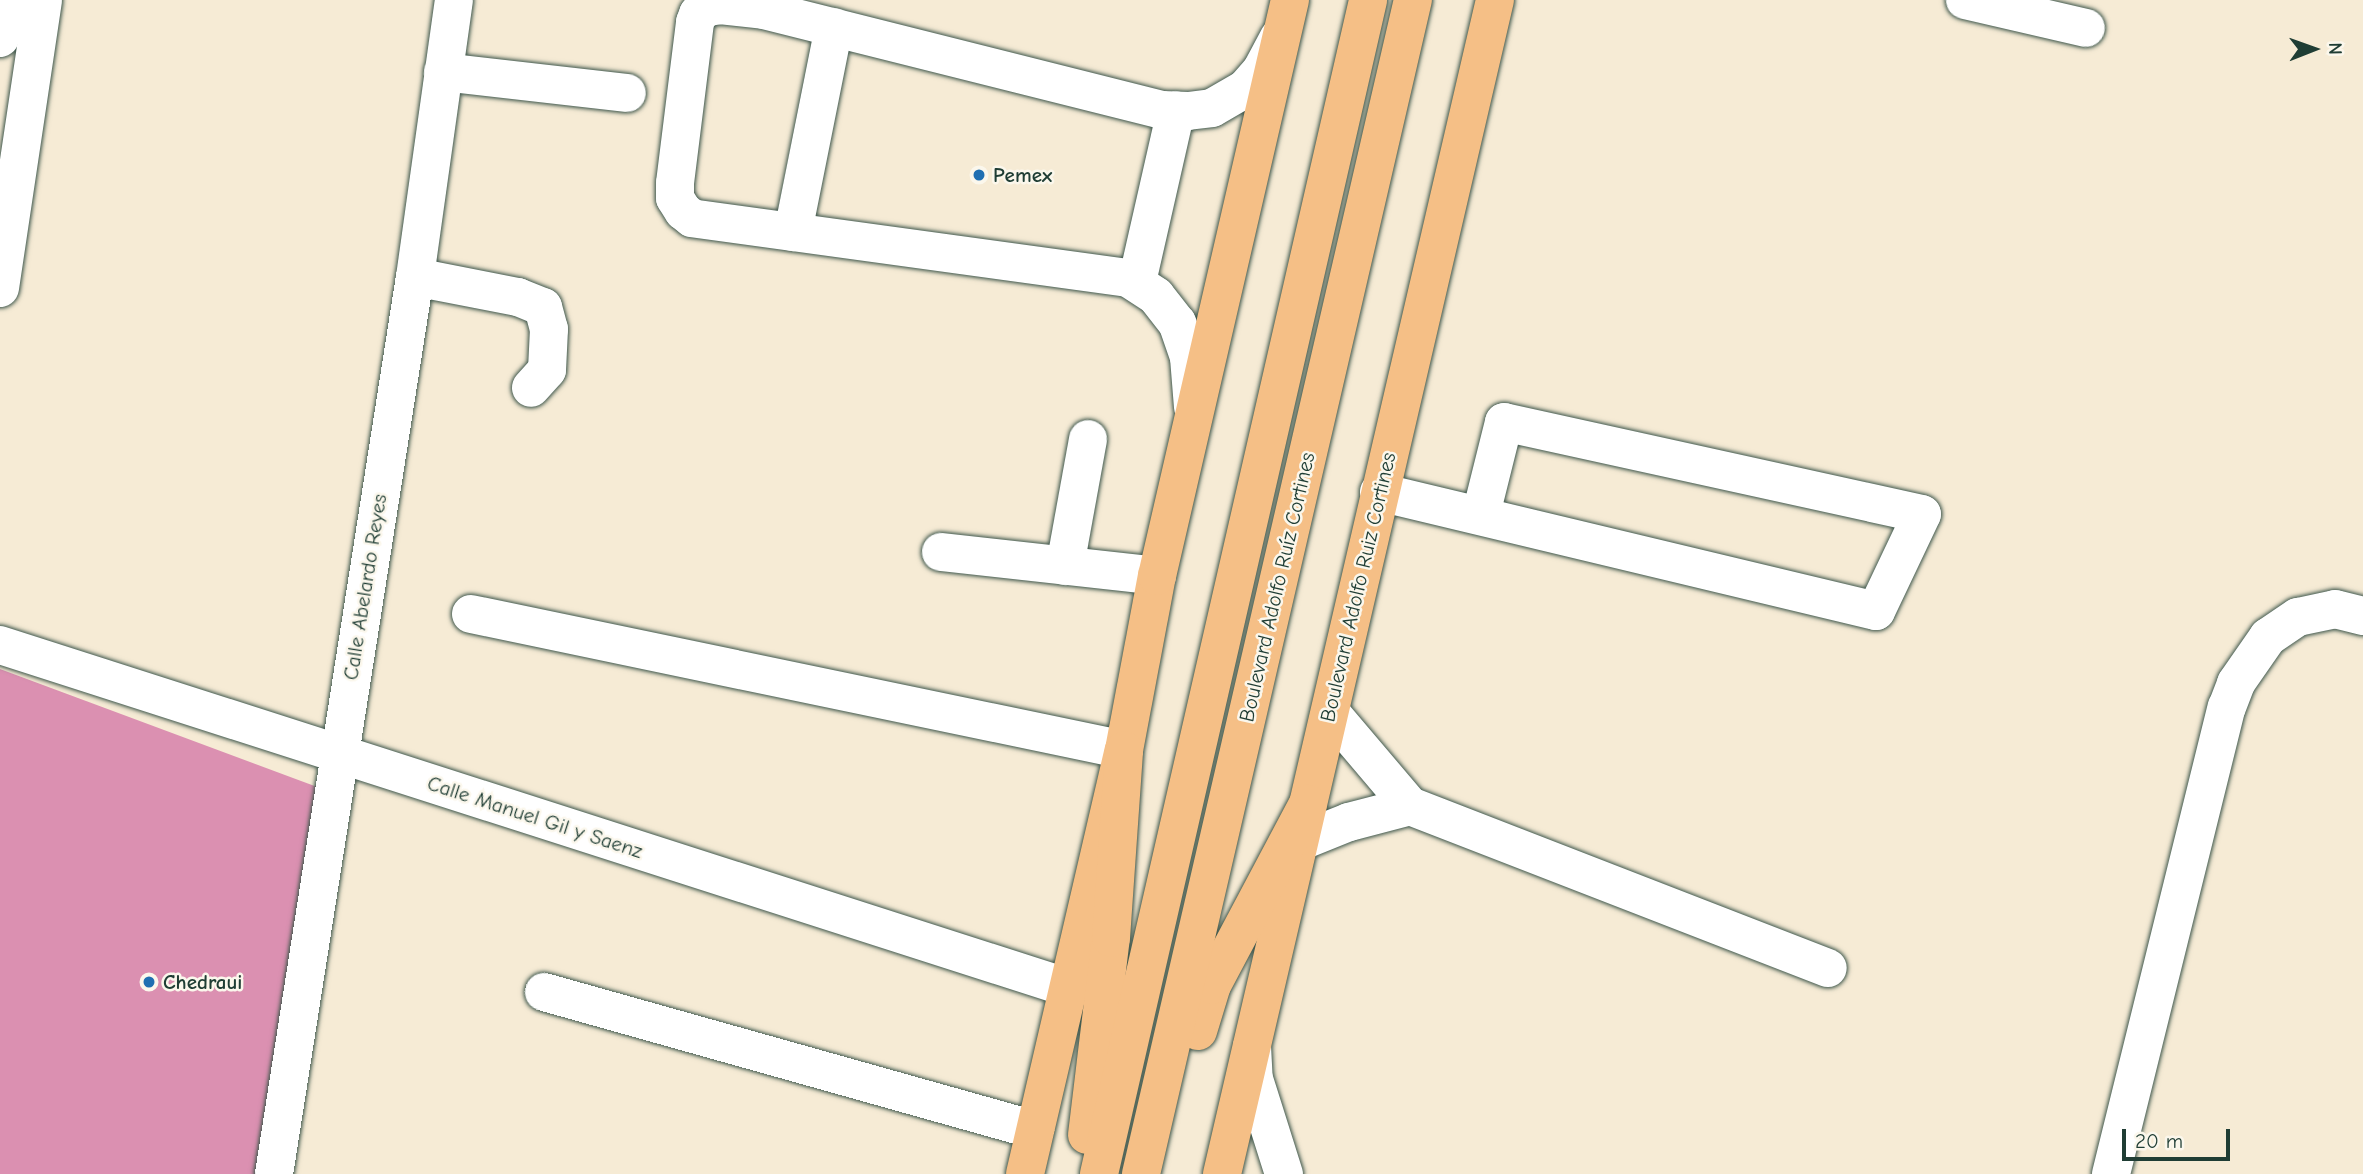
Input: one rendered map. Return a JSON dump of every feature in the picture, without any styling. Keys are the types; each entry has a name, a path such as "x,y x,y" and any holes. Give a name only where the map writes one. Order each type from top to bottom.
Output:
{"main road":[{"name":"Boulevard Adolfo Ruíz Cortines","path":"1099,1174 1368,0"},
{"name":"Boulevard Adolfo Ruíz Cortines","path":"1141,1174 1413,0"},
{"name":"Boulevard Adolfo Ruiz Cortines","path":"1222,1174 1495,0"},
{"path":"1025,1174 1124,750 1157,576 1286,15"},
{"path":"1082,1174 1111,938 1124,750"},
{"path":"1154,1174 1212,985 1308,804"}],"street":[{"path":"0,38 6,0"},
{"path":"0,288 43,0"},
{"name":"Calle Abelardo Reyes","path":"274,1174 415,276 454,0"},
{"path":"1965,0 2086,28"},
{"path":"1193,416 1189,357 1177,323 1156,296 1128,278 692,218 683,211 675,198 695,22 698,14 708,7 720,5 764,10 1162,110 1176,110 1212,108 1246,88 1261,71 1286,15"},
{"path":"793,232 834,27"},
{"path":"443,72 627,93"},
{"path":"1137,282 1176,110"},
{"path":"415,276 518,297 544,307 549,329 547,370 531,388"},
{"path":"1379,492 1481,514 1876,611 1922,514 1504,422 1481,514"},
{"path":"1065,566 1088,439"},
{"path":"941,552 1157,576"},
{"path":"2111,1174 2227,707 2236,683 2262,643 2298,617 2335,609 2363,616"},
{"path":"471,614 1124,750"},
{"name":"Calle Manuel Gil y Saenz","path":"0,645 1069,988"},
{"path":"1331,713 1410,806 1828,968"},
{"path":"1299,842 1349,822 1410,806"},
{"path":"544,992 1035,1130"},
{"path":"1252,1046 1254,1079 1284,1174"}],"building":[{"name":"Chedraui","path":"0,669 328,791 268,1174 0,1174"}],"place":[{"name":"Pemex","path":"979,175"},
{"name":"Chedraui","path":"149,982"}]}
